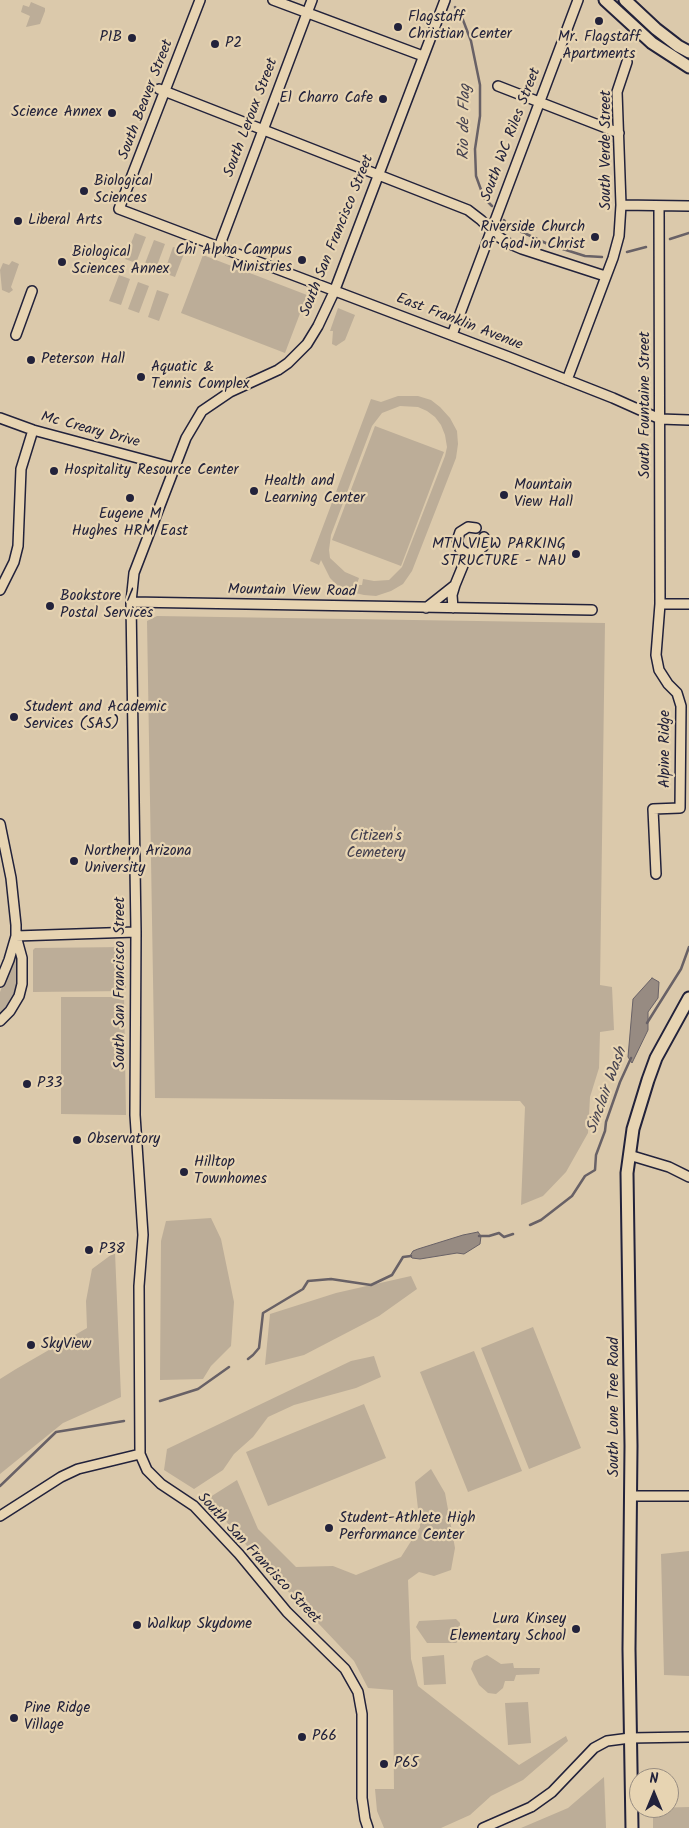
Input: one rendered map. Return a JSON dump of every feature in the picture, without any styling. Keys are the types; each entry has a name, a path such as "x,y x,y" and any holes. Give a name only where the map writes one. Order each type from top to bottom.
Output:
{"main road":[{"path":"605,0 652,43 689,67"},
{"path":"625,0 656,29 689,52"},
{"name":"South Lone Tree Road","path":"632,1828 627,1173 633,1130 648,1080 656,1058 689,998"}],"street":[{"name":"South Beaver Street","path":"120,209 162,90 200,0"},
{"path":"273,0 423,56"},
{"name":"South Leroux Street","path":"219,247 312,0"},
{"name":"South San Francisco Street","path":"368,1828 362,1798 362,1714 358,1692 345,1670 286,1612 239,1554 194,1506 161,1484 147,1470 140,1454 139,1286 143,1235 135,1114 136,932 131,602 134,573 186,438 202,411 230,392 278,370 294,359 310,339 334,292 445,0"},
{"name":"South WC Riles Street","path":"452,335 578,0"},
{"name":"South Verde Street","path":"567,380 613,258 619,236 621,205 617,92 627,62"},
{"path":"498,86 619,133"},
{"path":"162,90 468,210 491,231 508,243 605,276"},
{"path":"621,205 689,206"},
{"name":"South Fountaine Street","path":"659,206 660,604"},
{"name":"East Franklin Avenue","path":"120,209 334,292 452,335 613,398 660,419 689,420"},
{"path":"16,335 32,291"},
{"name":"Mc Creary Drive","path":"0,418 33,430 175,468"},
{"path":"0,590 14,562 18,546 21,469 33,430"},
{"path":"464,563 457,541 460,532 468,527 476,528"},
{"path":"452,608 452,595 464,563 483,547 484,537"},
{"path":"460,549 466,553 475,553"},
{"path":"426,608 455,584"},
{"name":"Mountain View Road","path":"131,602 592,610"},
{"path":"660,604 689,604"},
{"name":"Alpine Ridge","path":"656,874 653,809 680,808 681,706 677,693 668,684 659,670 656,656 660,604"},
{"path":"0,824 12,878 16,936 22,958 22,984 19,996 10,1011 0,1021"},
{"path":"16,936 136,932"},
{"path":"0,982 16,936"},
{"path":"629,1154 669,1167 689,1177"},
{"path":"0,1516 78,1468 140,1454"},
{"path":"630,1496 689,1496"},
{"path":"483,1828 531,1807 552,1792 600,1744 612,1740 630,1738 689,1737"}],"green space":[{"path":"31,2 45,8 45,11 40,24 26,27 30,16 21,12 23,5 29,7"},
{"path":"135,233 146,237 136,263 125,259"},
{"path":"154,240 165,244 155,271 144,266"},
{"path":"173,247 185,251 175,277 164,273"},
{"path":"203,255 307,295 285,353 181,313"},
{"path":"12,261 19,264 11,287 13,290 9,293 2,290 0,270 3,263 9,265"},
{"path":"119,275 130,279 121,305 109,301"},
{"path":"138,282 149,286 139,313 128,309"},
{"path":"157,290 169,294 159,321 148,317"},
{"path":"338,308 355,315 345,340 336,346 332,344 333,331 330,331"},
{"path":"398,396 418,396 431,400 450,418 457,431 458,444 456,458 412,571 403,584 391,591 376,596 351,592 337,585 330,578 321,560 319,565 310,561 371,399 381,402","holes":["400,406 418,407 435,417 441,425 447,447 445,456 402,567 389,580 374,581 363,579 362,585 359,585 357,584 359,578 345,572 330,558 331,535 372,426 382,413"]},
{"path":"375,426 444,452 401,566 332,540"},
{"name":"Citizen's Cemetery","path":"157,616 605,623 600,985 612,987 614,1030 600,1032 599,1068 590,1097 588,1133 566,1172 543,1196 521,1205 525,1107 520,1101 155,1098 147,621"},
{"path":"124,947 126,991 33,992 33,950 35,948"},
{"path":"13,959 17,960 18,983 14,996 7,1008 0,1014 0,992"},
{"path":"61,997 124,997 126,1115 61,1114"},
{"path":"211,1218 221,1239 234,1302 231,1346 211,1366 203,1379 160,1380 161,1241 166,1221"},
{"path":"115,1252 121,1397 63,1423 0,1474 0,1379 87,1328 86,1301 92,1269"},
{"path":"411,1276 417,1289 379,1316 304,1355 265,1365 270,1314 336,1293"},
{"path":"533,1327 581,1448 529,1469 481,1348"},
{"path":"474,1351 522,1471 468,1492 420,1372"},
{"path":"374,1356 381,1377 356,1388 294,1405 268,1417 253,1437 234,1454 223,1470 194,1489 164,1470 167,1449 351,1361"},
{"path":"364,1404 386,1458 268,1506 246,1452"},
{"path":"431,1469 445,1493 455,1548 451,1570 434,1576 419,1572 408,1580 411,1659 418,1686 519,1765 566,1736 568,1741 523,1780 491,1796 470,1815 441,1828 384,1828 377,1811 375,1789 394,1789 393,1690 368,1688 354,1661 265,1567 207,1499 237,1480 258,1529 296,1567 333,1566 356,1575 401,1557 420,1527 415,1482"},
{"path":"689,1551 689,1676 664,1675 661,1554"},
{"path":"456,1619 460,1623 459,1640 456,1643 427,1643 416,1627 419,1621"},
{"path":"444,1655 446,1684 424,1685 422,1657"},
{"path":"487,1655 501,1664 513,1663 514,1668 540,1668 539,1674 516,1675 514,1681 505,1681 503,1688 496,1694 488,1693 479,1685 471,1669 474,1661"},
{"path":"528,1702 531,1743 508,1745 505,1703"},
{"path":"604,1777 606,1828 521,1828 568,1808"},
{"path":"679,1807 689,1807 689,1828 653,1828 653,1818 679,1818"}],"shaded area":[{"path":"652,978 659,982 658,998 648,1012 648,1030 632,1063 628,1057 633,999"},
{"path":"478,1232 481,1236 480,1244 464,1254 457,1253 420,1259 410,1256 413,1251 418,1249"}],"waterway":[{"name":"Rio de Flag","path":"455,7 463,20 471,41 480,85 480,116 475,149 476,176 484,198 492,206"},
{"name":"Rio de Flag","path":"504,220 509,226 550,245 585,256 602,257"},
{"name":"Rio de Flag","path":"670,239 689,233"},
{"name":"Rio de Flag","path":"627,252 646,247"},
{"name":"Sinclair Wash","path":"647,1023 681,969 689,947"},
{"name":"Sinclair Wash","path":"530,1225 541,1220 572,1196 585,1176 595,1170 596,1155 605,1131 606,1122 620,1082 631,1058"},
{"name":"Sinclair Wash","path":"479,1236 499,1233 504,1237 513,1234"},
{"name":"Sinclair Wash","path":"248,1359 259,1348 263,1313 303,1289 308,1281 331,1279 371,1285 392,1275 403,1257 411,1256"},
{"name":"Sinclair Wash","path":"160,1401 198,1389 229,1367"},
{"name":"Sinclair Wash","path":"0,1486 56,1432 124,1421"}],"place":[{"name":"Mr. Flagstaff Apartments","path":"599,21"},
{"name":"Flagstaff Christian Center","path":"398,27"},
{"name":"P1B","path":"132,38"},
{"name":"P2","path":"215,44"},
{"name":"El Charro Cafe","path":"383,99"},
{"name":"Science Annex","path":"112,113"},
{"name":"Biological Sciences","path":"84,191"},
{"name":"Liberal Arts","path":"18,221"},
{"name":"Riverside Church of God in Christ","path":"595,237"},
{"name":"Chi Alpha Campus Ministries","path":"302,260"},
{"name":"Biological Sciences Annex","path":"62,262"},
{"name":"Peterson Hall","path":"31,360"},
{"name":"Aquatic & Tennis Complex","path":"141,377"},
{"name":"Hospitality Resource Center","path":"54,471"},
{"name":"Health and Learning Center","path":"254,491"},
{"name":"Mountain View Hall","path":"504,495"},
{"name":"Eugene M Hughes HRM East","path":"130,498"},
{"name":"MTN VIEW PARKING STRUCTURE - NAU","path":"576,554"},
{"name":"Bookstore / Postal Services","path":"50,606"},
{"name":"Student and Academic Services (SAS)","path":"14,717"},
{"name":"Northern Arizona University","path":"74,861"},
{"name":"P33","path":"27,1084"},
{"name":"Observatory","path":"77,1140"},
{"name":"Hilltop Townhomes","path":"184,1172"},
{"name":"P38","path":"89,1250"},
{"name":"SkyView","path":"31,1345"},
{"name":"Student-Athlete High Performance Center","path":"329,1528"},
{"name":"Walkup Skydome","path":"137,1625"},
{"name":"Lura Kinsey Elementary School","path":"576,1629"},
{"name":"Pine Ridge Village","path":"14,1718"},
{"name":"P66","path":"302,1737"},
{"name":"P65","path":"384,1764"}]}
